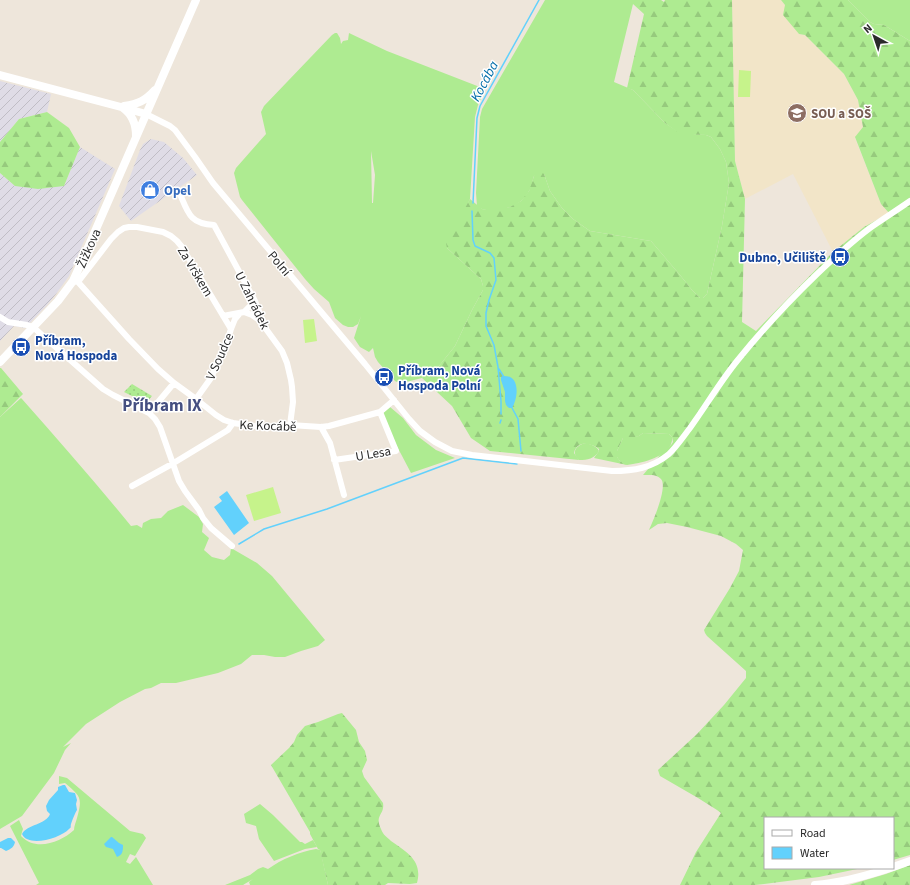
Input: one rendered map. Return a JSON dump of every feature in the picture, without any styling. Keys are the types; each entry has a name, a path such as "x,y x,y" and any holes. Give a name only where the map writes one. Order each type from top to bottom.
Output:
{"main road":[{"name":"Žižkova","path":"0,362 76,281 136,137 196,0"},
{"path":"0,75 121,106 146,114"},
{"path":"121,106 134,105 144,100 158,87"},
{"path":"121,106 130,114 134,122 136,137"},
{"path":"894,867 910,862"},
{"path":"815,885 852,879 888,869"}],"street":[{"name":"Polní","path":"146,114 175,130 213,183 420,431 435,442 452,450 472,455 612,471 626,471 650,466 670,453 736,362 798,292 836,256 869,229 910,201"},
{"name":"U Zahrádek","path":"180,194 187,211 194,220 214,225 255,301 266,329 282,351 292,380 290,425"},
{"name":"Za Vrškem","path":"76,281 111,239 124,228 137,227 163,232 171,236 182,247 231,329"},
{"name":"Ke Kocábě","path":"76,281 153,364 174,383 224,420 233,423 261,427 290,425 321,427 380,412 394,400"},
{"name":"V Soudce","path":"196,399 211,378 235,319 255,301"},
{"name":"V Soudce","path":"223,316 242,313"},
{"path":"242,313 252,315 263,322"},
{"path":"0,317 8,322 33,327 103,389 149,413 160,427 179,481 211,528 232,546"},
{"path":"149,413 174,383"},
{"name":"U Lesa","path":"334,460 396,451 380,412"},
{"path":"132,486 228,430 233,423"},
{"path":"321,427 330,443 344,494"}],"shaded area":[{"name":"SOU a SOŠ","path":"732,0 781,0 799,34 805,35 844,74 858,100 863,127 855,138 881,204 889,213 864,227 833,252 793,174 745,199 735,161"},
{"path":"0,81 51,94 47,112 19,119 0,142"},
{"name":"Opel","path":"151,139 164,142 183,158 197,175 131,221 119,206 140,150 143,144"},
{"path":"80,147 115,169 69,276 47,305 25,328 14,326 0,341 0,173 15,186 64,186"}],"green space":[{"path":"545,0 633,0 614,82 633,90 665,123 680,133 706,135 711,137 720,149 726,162 729,183 722,226 707,294 703,298 700,298 692,290 651,241 590,231 573,219 562,208 550,191 544,174 534,176 528,194 513,206 502,209 484,210 477,206 476,193 480,117 482,109"},
{"path":"633,0 661,0 664,2 665,0 732,0 735,161 745,199 742,322 756,331 833,252 864,227 889,213 881,204 855,137 863,127 858,100 844,74 805,35 799,34 783,15 785,5 781,0 848,0 870,22 884,25 910,41 910,855 894,860 894,817 764,817 764,869 857,869 819,877 755,885 680,885 696,852 721,813 660,776 658,770 697,734 724,705 746,678 746,671 707,636 704,630 739,571 743,550 736,544 721,536 687,527 667,523 658,524 649,530 659,504 663,483 657,476 643,475 673,442 672,437 669,434 643,433 639,436 631,438 623,438 617,451 617,457 620,461 627,465 594,458 599,449 588,444 581,444 576,449 574,453 579,460 490,451 471,438 452,406 422,378 439,366 455,346 483,290 481,279 447,248 446,243 470,199 482,209 488,210 510,207 521,201 529,191 534,176 537,172 544,174 550,191 562,208 573,219 590,231 651,241 700,298 703,298 707,294 722,226 729,183 726,162 720,149 711,137 706,135 680,134 665,123 633,90 627,88 644,14 633,4"},
{"path":"848,0 910,0 910,41 884,25 870,22"},
{"path":"337,33 341,44 343,41 348,40 349,33 387,51 485,89 478,105 475,117 470,199 447,248 481,279 483,290 455,346 439,366 422,378 402,383 395,381 378,362 373,348 369,352 360,347 354,338 361,316 358,324 353,327 343,325 335,318 329,302 305,279 242,200 234,173 236,168 266,134 261,112 264,106 332,35","holes":["371,151 375,175 373,203 372,203"]},
{"path":"739,70 751,71 750,97 738,97"},
{"path":"47,112 69,128 80,147 64,186 38,189 15,186 0,173 0,142 19,119"},
{"path":"314,319 317,341 305,343 303,320"},
{"path":"0,368 23,394 0,417"},
{"path":"132,384 152,396 146,403 124,392"},
{"path":"21,398 131,526 137,525 142,528 143,523 151,519 161,518 168,511 183,505 199,517 203,524 202,532 209,538 204,550 212,557 224,560 230,555 231,548 257,563 272,576 325,640 318,646 285,657 252,655 241,664 218,673 176,683 161,683 145,689 120,702 86,724 63,747 71,743 65,750 54,773 22,816 0,829 0,417"},
{"path":"390,407 403,418 416,435 436,450 455,458 411,473 390,433 383,413"},
{"path":"643,433 669,434 672,437 669,448 652,459 628,465 622,463 617,457 617,451 623,438 639,436"},
{"path":"587,443 599,451 595,456 585,460 579,460 576,457 575,451 580,445"},
{"path":"273,487 281,513 254,521 246,495"},
{"path":"342,713 356,730 359,742 365,751 367,760 362,771 364,777 383,803 383,810 379,818 379,824 382,831 385,836 408,853 416,863 418,869 417,883 388,883 385,885 328,885 320,850 318,849 310,832 271,765 289,748 305,726"},
{"path":"59,776 67,778 130,831 143,834 146,838 135,856 130,854 126,862 130,864 136,857 153,885 36,885 39,883 10,826 19,820 23,829 21,836 34,844 48,844 62,838 74,830 80,801 77,794 65,783 59,784"},
{"path":"260,804 300,842 305,844 313,840 317,847 305,849 274,861 259,839 256,826 246,823 244,814"},
{"path":"316,849 320,850 321,853 328,885 250,885 249,882 253,879 243,885 225,885 250,875 263,867 268,869 291,856"},
{"path":"910,865 910,885 849,885 886,874"}],"water":[{"path":"501,377 510,377 515,383 517,391 512,408 509,408 506,405 505,392 501,380"},
{"path":"227,491 249,523 234,535 214,507 222,501 219,497"},
{"path":"65,785 69,792 75,793 77,800 77,810 70,828 59,836 45,840 37,841 25,838 22,834 24,831 48,818 50,814 47,811 46,806 58,790 58,787"},
{"path":"111,837 123,845 122,854 117,857 113,849 106,847 104,844"},
{"path":"11,838 15,842 12,848 6,851 0,848 0,842"}],"waterway":[{"name":"Kocába","path":"473,203 477,118 480,106 539,0"},
{"name":"Kocába","path":"472,211 473,240 475,246 490,253 494,258 496,280 486,313 486,326 494,345 498,367 501,414"},
{"name":"Kocába","path":"499,369 504,377"},
{"path":"511,406 518,419 521,451"},
{"path":"239,544 264,529 327,509 463,458 517,464"}],"place":[{"name":"SOU a SOŠ","path":"797,113"},
{"name":"Opel","path":"150,190"},
{"name":"Dubno, Učiliště","path":"840,257"},
{"name":"Příbram, Nová Hospoda","path":"21,347"},
{"name":"Příbram, Nová Hospoda Polní","path":"384,377"}],"district":[{"name":"Příbram IX","path":"162,405"}]}
